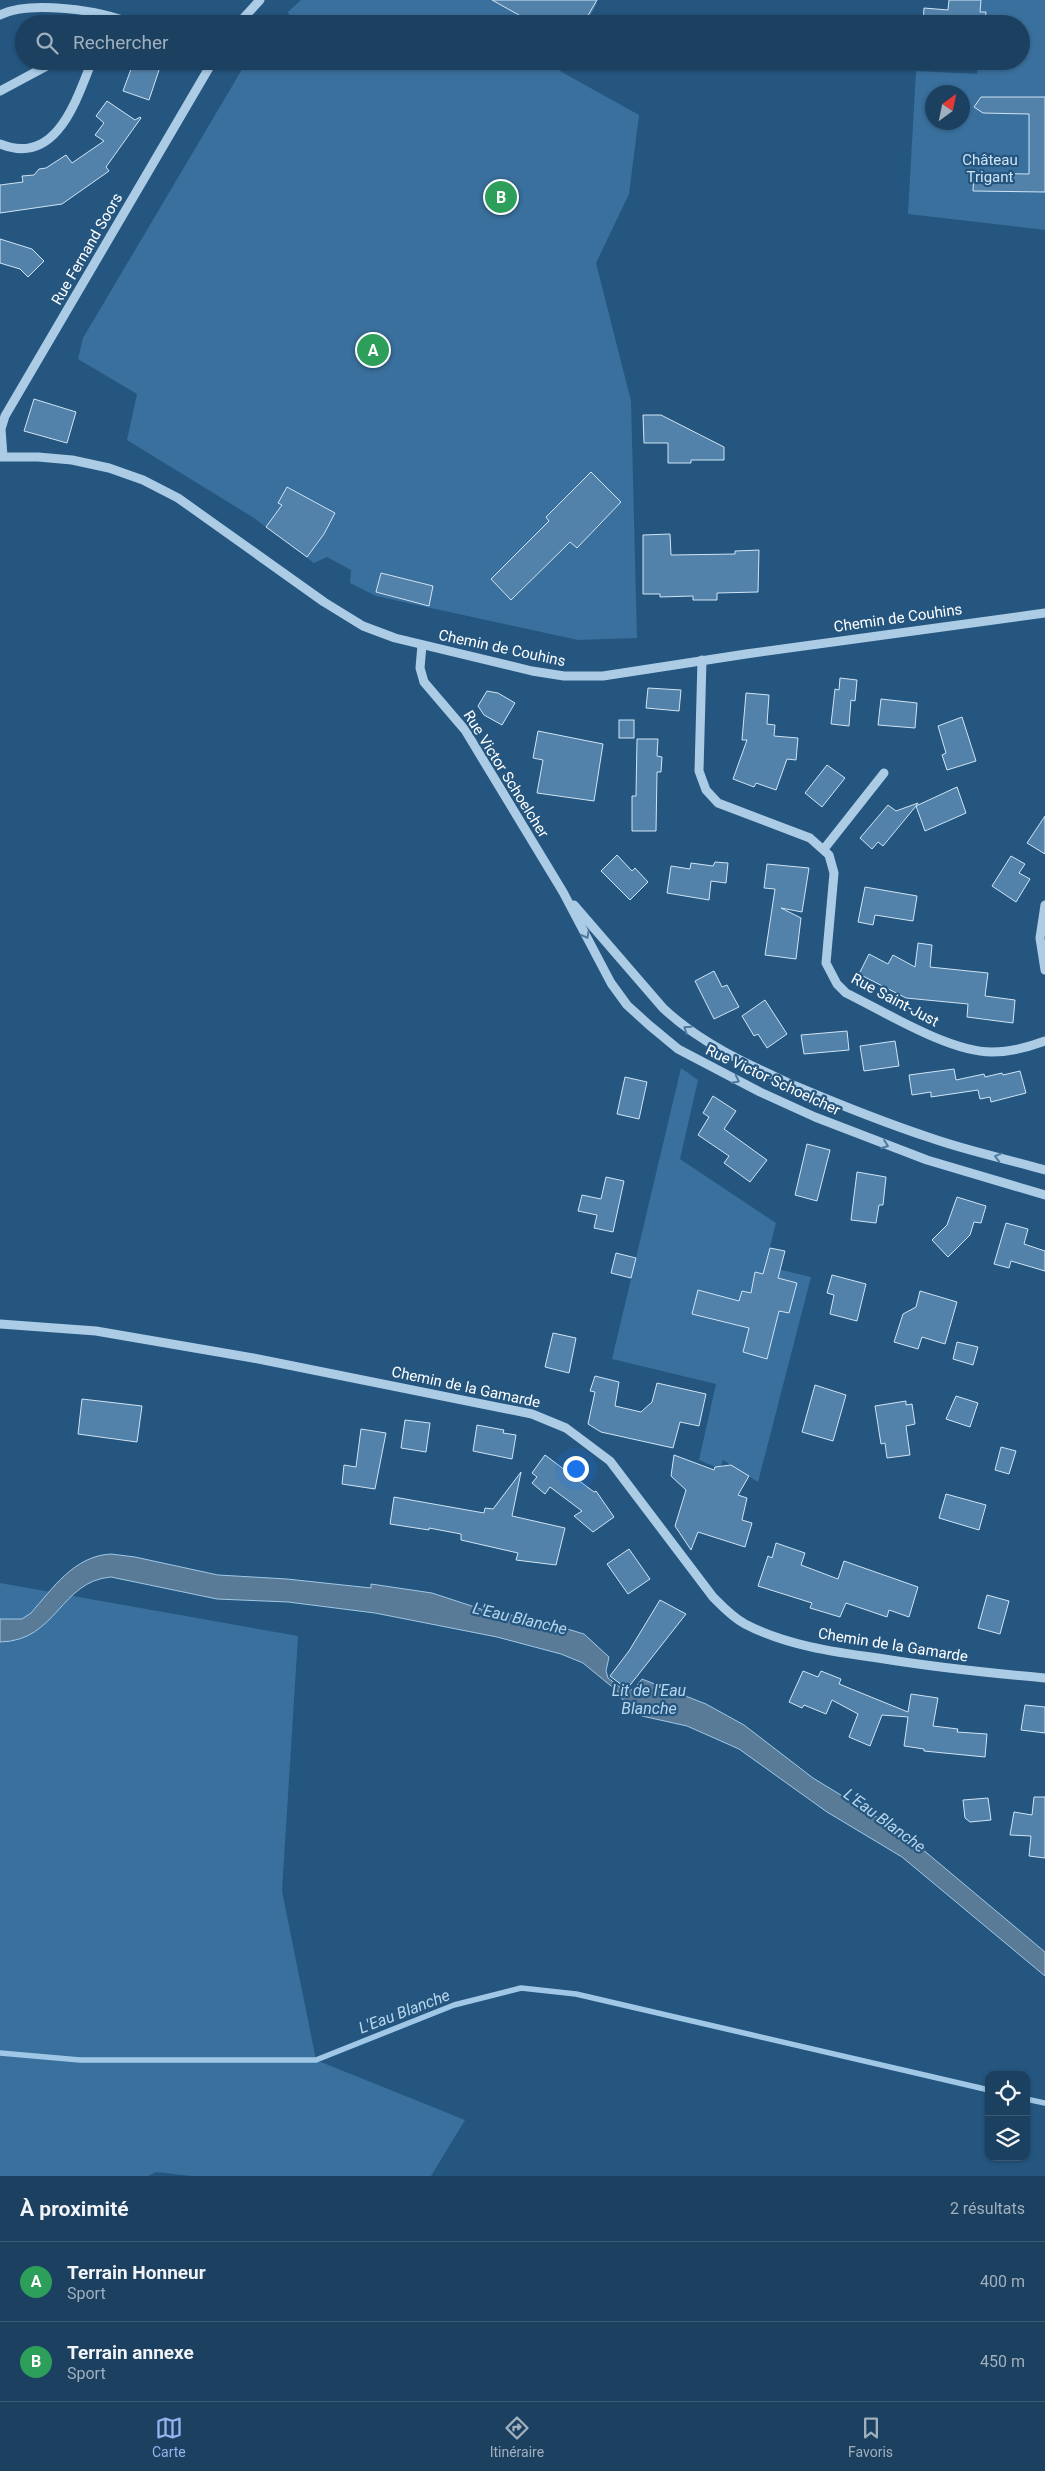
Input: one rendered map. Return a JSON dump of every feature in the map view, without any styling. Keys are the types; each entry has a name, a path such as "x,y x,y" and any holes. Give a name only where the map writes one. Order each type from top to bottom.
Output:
{"street":[{"path":"246,15 260,0"},
{"path":"0,15 37,7 76,9 106,15"},
{"path":"0,91 39,70"},
{"path":"0,144 21,149 41,144 51,139 65,121 88,70"},
{"name":"Rue Fernand Soors","path":"2,457 1,428 5,416 208,70"},
{"name":"Chemin de Couhins","path":"2,457 38,457 72,460 109,468 149,483 178,498 324,602 375,631 422,645 532,671 579,677 603,676 702,660 1045,613"},
{"name":"Rue Victor Schoelcher","path":"422,645 420,668 424,682 465,730 563,892 611,983 627,1005 678,1050 760,1092 871,1140 936,1163 1045,1195"},
{"path":"702,660 699,771 706,790 711,797 725,807 810,838 824,848 884,773"},
{"name":"Rue Saint-Just","path":"824,848 834,873 826,963 837,984 846,992 953,1045 973,1050 992,1052 1015,1049 1045,1041"},
{"name":"Rue Victor Schoelcher","path":"563,892 663,1008 679,1023 707,1042 753,1067 819,1096 932,1139 1045,1170"},
{"path":"1045,905 1040,938 1045,970"},
{"name":"Chemin de la Gamarde","path":"0,1324 96,1331 481,1403 550,1420 589,1443 610,1461 713,1597 730,1614 744,1623 776,1637 832,1651 953,1670 1045,1678"}],"green space":[{"path":"301,0 593,0 597,3 591,15 289,15 288,12"},
{"name":"Château Trigant","path":"981,0 1045,0 1045,230 908,214 916,71 977,74 977,70 1030,70 1030,15 980,15"},
{"path":"242,70 560,70 639,115 629,194 596,263 631,401 637,638 578,640 376,596 350,583 351,570 327,557 314,563 254,518 127,440 137,394 78,359 83,338"},
{"path":"681,1068 698,1080 680,1159 776,1223 765,1266 811,1277 758,1482 723,1460 720,1469 699,1460 716,1384 612,1359"},
{"path":"0,1583 298,1636 282,1891 316,2060 465,2120 431,2176 191,2176 156,2172 148,2176 0,2176"}],"water":[{"name":"Lit de l'Eau Blanche","path":"111,1554 135,1557 218,1575 287,1579 371,1588 371,1584 432,1593 490,1612 531,1618 584,1634 609,1657 606,1671 608,1678 625,1691 634,1689 642,1679 706,1704 744,1725 813,1778 903,1833 1045,1952 1045,1976 902,1857 827,1812 739,1749 687,1726 642,1716 621,1698 622,1695 583,1663 561,1654 497,1637 375,1613 288,1602 217,1599 111,1577 94,1581 80,1589 47,1622 34,1632 19,1639 0,1642 0,1619 22,1619 31,1613 56,1584 75,1567 98,1556"}],"building":[{"path":"492,0 597,0 588,15 519,15"},
{"path":"949,0 981,0 980,12 986,12 986,15 924,15 924,8 948,10"},
{"path":"131,70 159,70 149,100 123,91"},
{"name":"Château Trigant","path":"981,97 1045,97 1045,192 973,191 974,173 1029,174 1029,114 983,113 974,107"},
{"path":"107,101 135,120 141,118 106,167 109,171 62,204 0,213 0,185 23,182 22,176 34,175 39,169 46,168 66,155 72,163 104,141 95,135 104,123 96,116"},
{"path":"0,239 32,249 44,261 28,277 20,269 0,263"},
{"path":"34,399 76,412 67,443 24,431"},
{"path":"643,415 661,415 724,447 724,460 691,460 691,463 668,463 668,443 644,443"},
{"path":"591,472 621,502 577,548 570,542 511,600 491,579 549,521 546,517"},
{"path":"287,487 335,513 324,534 307,557 266,527 282,505 278,503"},
{"path":"670,534 671,555 735,554 735,551 759,550 758,592 717,593 717,600 693,600 693,596 660,597 660,594 643,594 643,535"},
{"path":"381,573 433,586 429,606 376,592"},
{"path":"840,678 857,680 855,701 851,700 849,726 831,724 835,689 839,690"},
{"path":"648,688 681,690 679,711 646,708"},
{"path":"487,691 498,693 515,703 502,725 484,715 478,706"},
{"path":"746,693 769,695 767,724 775,725 774,736 798,738 796,760 787,759 776,790 756,783 754,787 733,779 747,740 742,740"},
{"path":"881,699 917,703 915,728 878,725"},
{"path":"962,717 976,761 947,770 942,755 946,753 938,726"},
{"path":"619,720 634,720 634,738 619,738"},
{"path":"538,731 603,744 594,801 537,793 543,760 533,758"},
{"path":"637,739 658,739 657,756 662,757 661,772 657,772 656,831 632,831 632,796 636,796"},
{"path":"827,765 845,778 822,807 805,793"},
{"path":"957,787 966,813 925,831 916,806"},
{"path":"918,803 883,846 878,842 872,849 860,838 888,805 896,811"},
{"path":"1045,816 1045,854 1027,843"},
{"path":"617,855 632,871 635,868 648,882 630,900 601,871"},
{"path":"1011,856 1025,864 1019,873 1030,879 1016,902 992,886"},
{"path":"715,862 728,863 726,883 711,881 709,900 667,893 671,866 690,869 691,863 713,866"},
{"path":"767,864 809,868 802,912 781,908 801,918 796,959 765,955 775,889 764,888"},
{"path":"865,887 917,896 913,921 875,915 873,925 858,922"},
{"path":"918,943 932,945 930,967 988,973 985,996 1015,1000 1013,1023 967,1017 968,1004 906,998 859,974 869,954 888,964 893,955 915,967"},
{"path":"714,971 722,987 727,985 739,1007 714,1019 695,981"},
{"path":"765,1000 787,1034 767,1048 758,1034 754,1036 742,1016"},
{"path":"847,1031 849,1050 804,1054 801,1035"},
{"path":"895,1041 899,1066 864,1071 860,1046"},
{"path":"954,1069 956,1080 984,1074 985,1077 1020,1071 1026,1093 991,1102 990,1097 980,1099 978,1090 931,1097 931,1092 912,1095 909,1075"},
{"path":"625,1077 647,1082 639,1119 617,1114"},
{"path":"713,1096 736,1111 724,1129 767,1160 750,1182 724,1163 729,1156 698,1135 709,1117 703,1113"},
{"path":"807,1144 830,1150 817,1201 795,1195"},
{"path":"857,1172 886,1177 883,1205 879,1205 876,1223 851,1220"},
{"path":"606,1177 624,1181 613,1232 594,1228 597,1215 578,1211 582,1195 601,1199"},
{"path":"957,1197 986,1206 981,1223 974,1222 970,1235 948,1257 932,1240 947,1225"},
{"path":"1006,1223 1028,1229 1024,1244 1045,1251 1045,1271 1011,1261 1009,1268 994,1264"},
{"path":"770,1248 785,1251 778,1278 797,1283 789,1313 779,1311 767,1359 743,1352 749,1328 692,1314 698,1290 739,1301 742,1291 751,1293 755,1272 763,1274"},
{"path":"616,1253 636,1258 631,1278 611,1273"},
{"path":"832,1275 866,1284 857,1321 830,1314 834,1295 827,1293"},
{"path":"920,1291 957,1302 945,1344 922,1337 918,1349 894,1342 903,1314 916,1307"},
{"path":"553,1333 576,1338 569,1373 545,1367"},
{"path":"957,1342 978,1347 973,1365 953,1359"},
{"path":"595,1376 619,1382 615,1406 641,1412 652,1402 657,1383 706,1394 699,1426 680,1422 673,1448 601,1432 588,1424 595,1392 590,1391"},
{"path":"815,1385 846,1395 833,1441 802,1432"},
{"path":"956,1396 978,1403 970,1427 946,1419"},
{"path":"82,1399 142,1406 137,1442 78,1434"},
{"path":"906,1401 906,1405 912,1404 915,1424 906,1426 910,1455 887,1458 885,1443 881,1444 875,1406"},
{"path":"405,1420 430,1423 426,1452 401,1448"},
{"path":"477,1425 504,1430 503,1433 516,1435 512,1459 473,1451"},
{"path":"361,1429 386,1433 375,1489 342,1484 344,1465 356,1467"},
{"path":"1001,1447 1016,1451 1009,1474 995,1470"},
{"path":"545,1455 594,1492 596,1491 614,1517 593,1532 574,1516 582,1511 550,1487 545,1494 532,1483 537,1477 532,1473"},
{"path":"674,1455 714,1470 715,1467 731,1465 749,1476 738,1495 747,1498 742,1520 752,1523 745,1547 698,1532 691,1550 675,1526 686,1490 671,1476"},
{"path":"521,1472 512,1516 565,1528 556,1565 516,1560 518,1553 461,1540 461,1534 390,1524 394,1497 484,1513 485,1508 493,1509"},
{"path":"946,1494 986,1505 979,1530 939,1518"},
{"path":"776,1543 805,1553 801,1565 838,1579 844,1561 918,1587 909,1617 889,1610 887,1617 846,1603 840,1617 810,1608 812,1603 758,1586 768,1556 772,1558"},
{"path":"629,1549 650,1579 628,1594 607,1564"},
{"path":"987,1595 1009,1601 1000,1634 978,1628"},
{"path":"660,1600 686,1614 627,1689 610,1676 629,1651"},
{"path":"803,1671 818,1677 821,1671 841,1679 839,1684 908,1712 911,1694 938,1698 933,1726 958,1729 957,1732 987,1734 985,1757 924,1751 924,1749 904,1746 908,1717 882,1715 870,1746 849,1737 858,1714 832,1700 826,1714 804,1705 802,1708 789,1702"},
{"path":"1025,1705 1045,1707 1045,1733 1021,1730"},
{"path":"1034,1797 1045,1797 1045,1858 1029,1856 1031,1836 1010,1835 1014,1812 1032,1815"},
{"path":"988,1798 991,1820 970,1822 965,1818 963,1800"}],"waterway":[{"name":"L'Eau Blanche","path":"0,2053 80,2060 316,2060 454,2005 521,1988 576,1994 985,2089"},
{"name":"L'Eau Blanche","path":"1030,2100 1045,2103"}],"place":[{"name":"Terrain annexe","path":"501,197"},
{"name":"Terrain Honneur","path":"373,350"}]}
